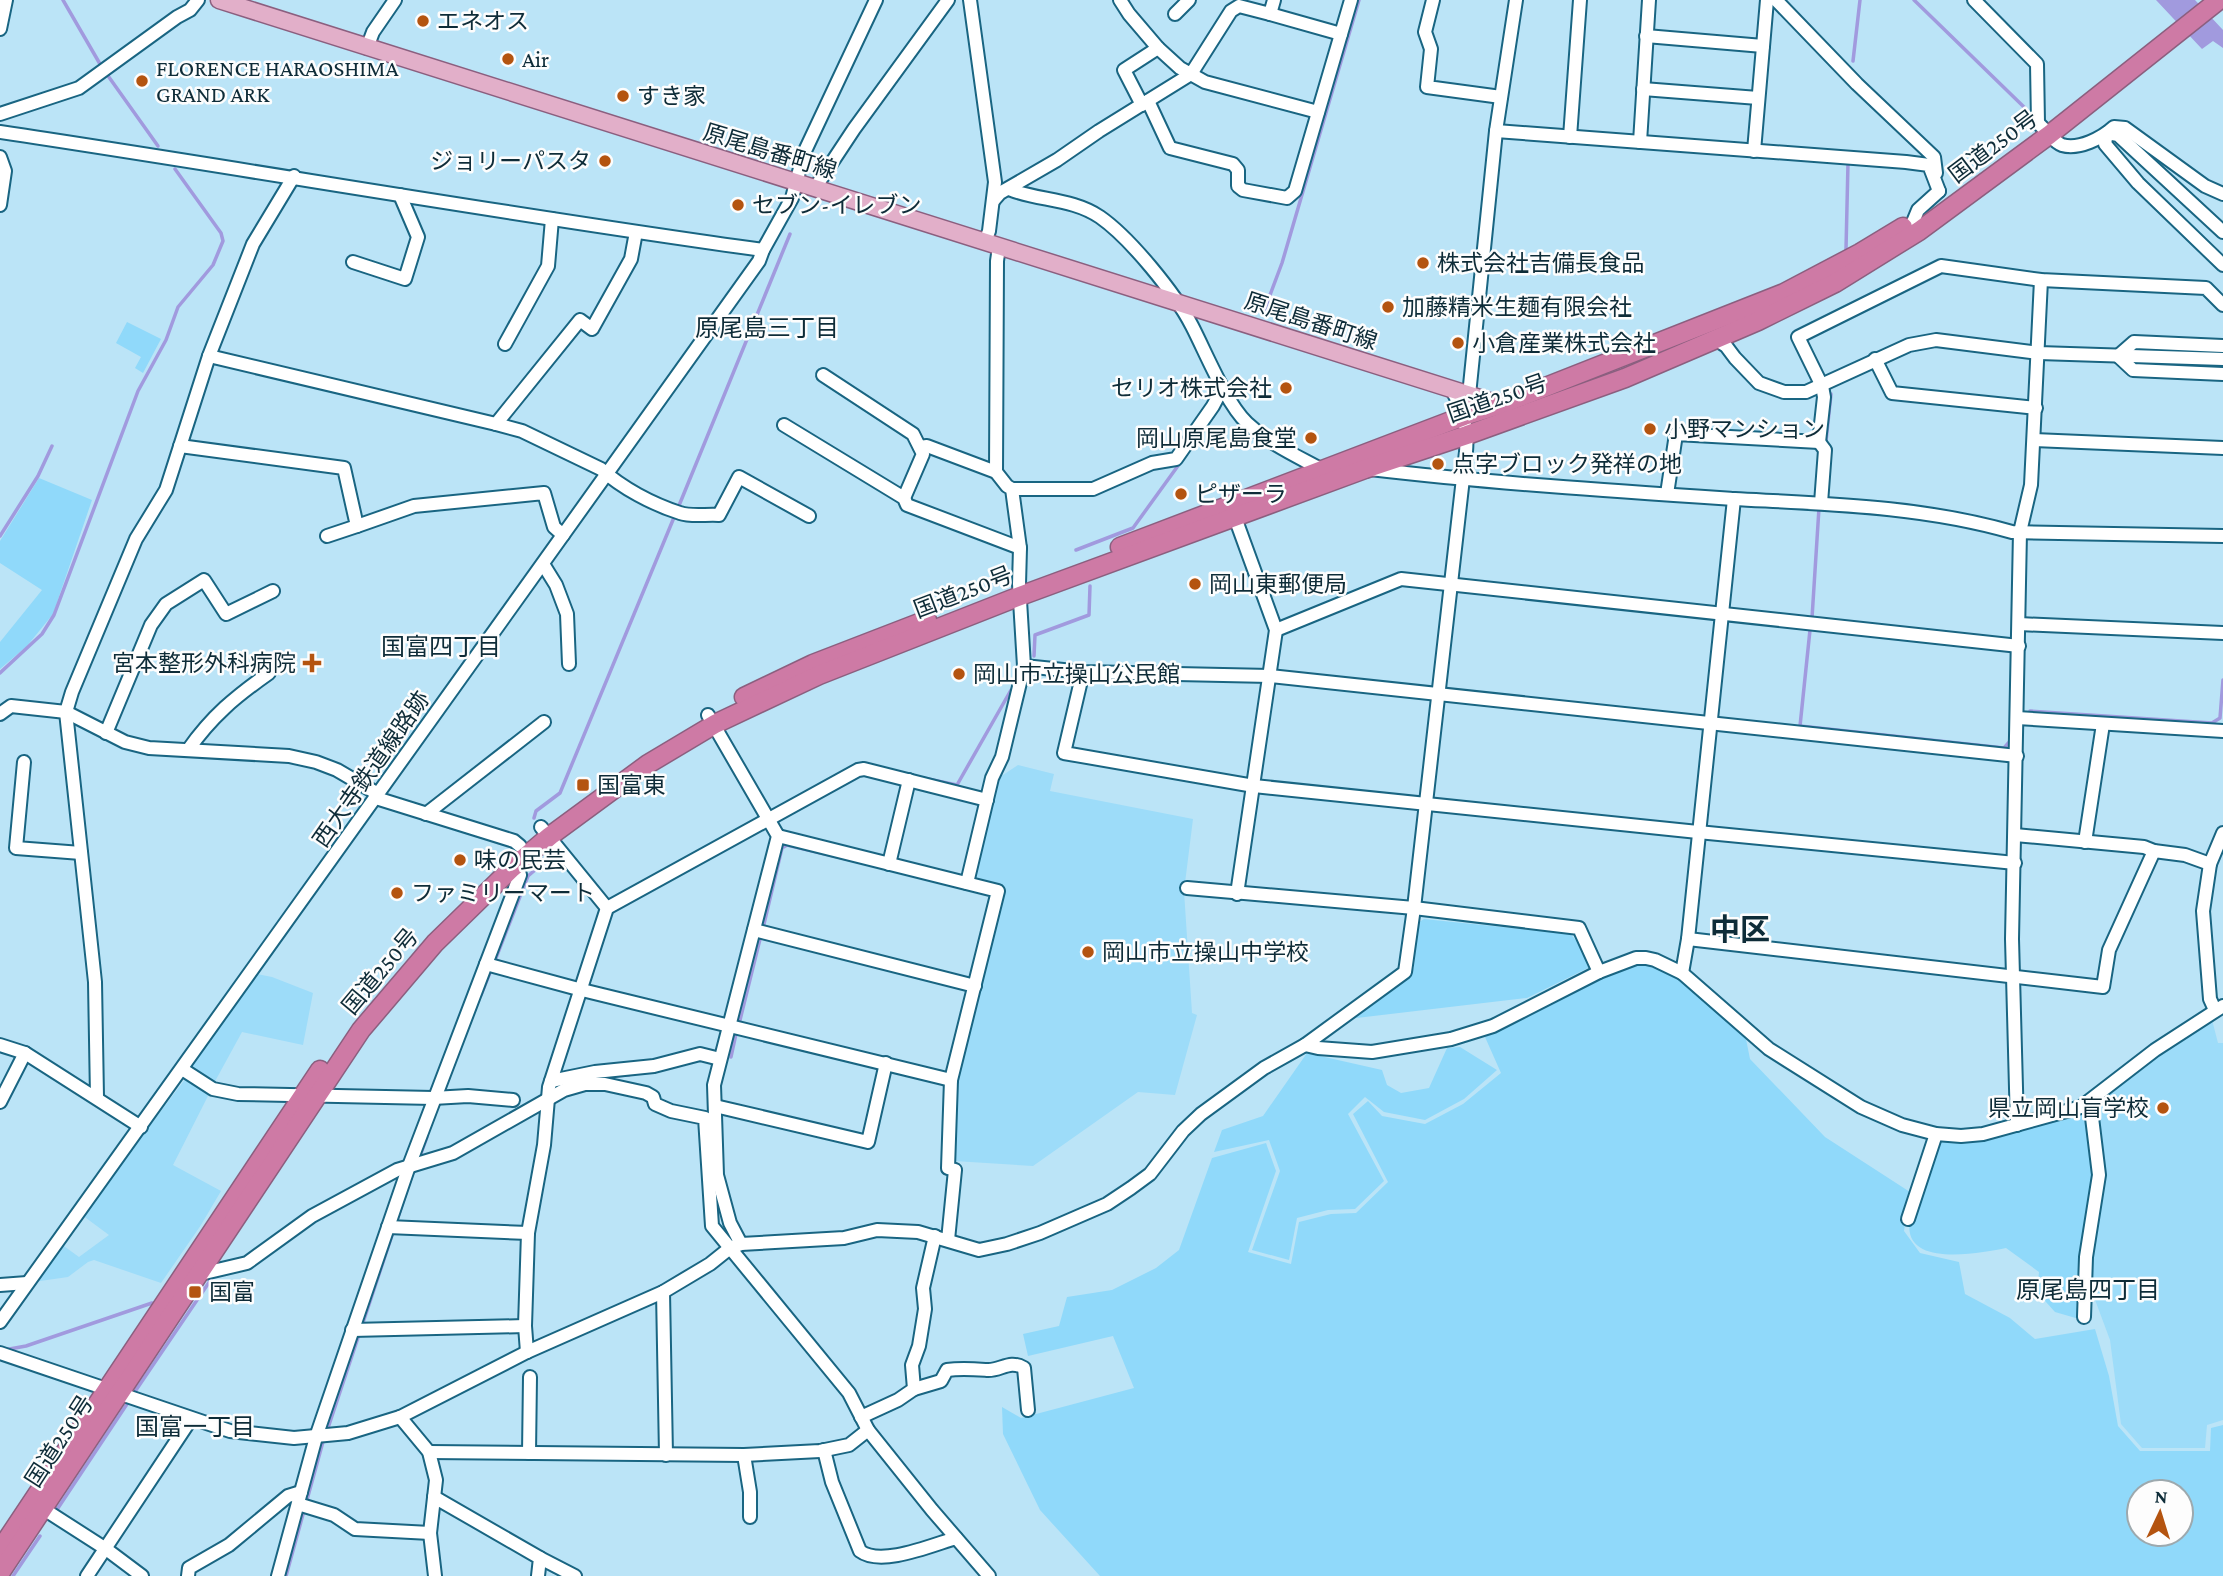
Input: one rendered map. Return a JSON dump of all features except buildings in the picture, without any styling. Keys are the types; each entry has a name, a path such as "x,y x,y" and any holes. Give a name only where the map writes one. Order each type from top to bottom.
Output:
{"highway":[{"name":"国道250号","path":"0,1573 38,1505 311,1094 354,1021 427,935 545,831 640,756 813,664 1232,512 1550,406 1663,363 1780,310 1835,283 1967,197 2205,0"},
{"name":"国道250号","path":"1232,512 1331,468 1464,416 1500,405 1784,293 1860,253 1964,188 2050,128 2219,0"},
{"name":"国道250号","path":"508,865 520,846 545,831"},
{"name":"国道250号","path":"0,1550 38,1505"}],"main road":[{"name":"原尾島番町線","path":"219,0 1469,396 1520,409 1550,406"}],"street":[{"path":"0,29 6,0"},
{"path":"0,114 79,88 190,10 198,0"},
{"path":"367,48 373,32 395,0"},
{"name":"西大寺鉄道線路跡","path":"0,1322 759,261 792,198 804,153 876,0"},
{"path":"815,188 854,129 948,0"},
{"path":"970,0 995,182 989,230 997,261 996,472"},
{"path":"1120,0 1158,48 1180,68 1205,82 1318,112"},
{"path":"1175,14 1189,0"},
{"path":"1270,14 1274,0"},
{"path":"1158,48 1124,70 1170,148 1233,164 1238,170 1238,186 1243,190 1287,198 1295,191 1351,0"},
{"path":"1433,0 1425,32 1431,49 1427,87 1501,97"},
{"path":"1469,396 1496,131 1516,0"},
{"path":"1570,137 1580,0"},
{"path":"1640,142 1648,0"},
{"path":"1754,151 1767,0"},
{"path":"1776,0 1857,84 1934,157 1939,191"},
{"path":"1974,0 2037,64 2038,123 2050,128 2062,145 2074,146 2090,142 2114,127 2125,128 2205,186 2223,194"},
{"path":"993,201 1191,74 1231,11 1239,6 1341,34"},
{"path":"1646,36 1763,46"},
{"path":"1643,89 1758,98"},
{"path":"1496,131 1929,165 1939,191"},
{"path":"0,132 763,250"},
{"path":"2107,133 2118,135 2223,232"},
{"path":"2107,133 2105,144 2138,183 2223,265"},
{"path":"0,157 5,171 0,205"},
{"path":"97,1097 95,982 66,712 136,539 166,490 209,356 253,244 294,176"},
{"path":"1009,189 1074,204 1100,217 1155,272 1190,322 1225,390 1246,422 1269,440 1331,468 1734,499 1864,506 1979,522 2020,532 2223,536"},
{"path":"1913,222 1918,210 1939,191"},
{"path":"353,262 405,279 418,237 400,195"},
{"path":"505,344 548,266 552,219"},
{"path":"496,424 580,320 592,329 631,259 636,232"},
{"path":"1821,503 1825,450 1819,442 1824,397 1822,386 1798,337 1941,266 2041,280 2206,288 2223,305"},
{"path":"2017,1125 2012,939 2020,532 2031,485 2041,280"},
{"path":"1715,339 1727,346 1759,383 1784,392 1807,392 1909,345 1936,340 2039,353 2223,359"},
{"path":"2118,356 2133,342 2223,346"},
{"path":"209,356 522,432 600,469 649,500 676,511 719,515 739,477 809,516"},
{"path":"2118,356 2133,370 2223,374"},
{"path":"1875,359 1892,393 2036,408"},
{"path":"823,375 913,434 923,454 904,498"},
{"path":"920,447 927,446 996,472 1012,489 1093,489 1152,463 1176,459 1225,390"},
{"path":"0,1353 230,1431 294,1438 322,1436 366,1429 400,1417 527,1352 663,1292 735,1246 844,1238 877,1230 918,1231 979,1250 1040,1233 1107,1203 1150,1174 1183,1131 1201,1114 1264,1068 1305,1045 1405,972 1467,435 1460,402 1452,390"},
{"path":"783,425 904,498 907,505 1020,548"},
{"path":"1667,494 1676,434 1819,442"},
{"path":"2034,440 2223,448"},
{"path":"180,446 344,468 357,526"},
{"path":"967,883 992,778 1002,757 1024,666 1019,590 1020,548 1012,489"},
{"path":"327,536 414,506 544,493 554,527 563,536"},
{"path":"1682,973 1688,939 1734,499"},
{"path":"1232,512 1276,630 1237,894"},
{"path":"542,564 556,585 567,614 569,664"},
{"path":"1276,630 1401,579 2018,646"},
{"path":"106,733 151,625 166,604 204,580 226,614 273,592"},
{"path":"2019,624 2223,634"},
{"path":"1024,666 1083,671 1270,676 2017,756"},
{"path":"1083,671 1064,753 1254,786 2015,863"},
{"path":"188,750 206,724 269,673"},
{"path":"0,714 11,706 66,712 125,743 149,748 289,756 316,762 337,770 377,796 514,841 520,846"},
{"path":"2017,718 2223,732"},
{"path":"711,719 778,836 759,931 714,1085 718,1175 735,1246"},
{"path":"426,814 544,722"},
{"path":"2085,842 2103,724"},
{"path":"24,762 16,848 81,853"},
{"path":"527,1352 525,1326 528,1233 544,1145 549,1090 607,908 858,770 864,769 987,800"},
{"path":"889,864 909,780"},
{"path":"545,831 607,908"},
{"path":"1305,1045 1372,1052 1451,1039 1493,1026 1599,972 1636,958 1646,958 1682,973 1769,1049 1861,1107 1902,1125 1936,1133 1961,1136 1983,1134 2081,1107 2154,1049 2219,1008 2210,999 2203,911 2210,864 2223,833"},
{"path":"2015,835 2144,847 2185,855 2210,864"},
{"path":"778,836 998,891 951,1080 948,1168 955,1170 948,1240"},
{"path":"1688,939 2103,987 2109,950 2154,851"},
{"path":"278,1576 357,1330 438,1098 490,965 520,875 508,865"},
{"path":"1187,888 1414,908 1579,928 1599,972"},
{"path":"759,931 975,986"},
{"path":"490,965 951,1080"},
{"path":"0,1045 25,1053 141,1126"},
{"path":"0,1102 25,1053"},
{"path":"190,1274 247,1263 312,1216 397,1170 453,1153 549,1090 595,1072 654,1066 699,1055 720,1059"},
{"path":"715,1106 868,1142 887,1063"},
{"path":"182,1069 213,1090 238,1094 438,1098 468,1096 513,1100"},
{"path":"549,1090 564,1090 584,1084 605,1084 646,1093 653,1097 655,1104 671,1111 705,1118 712,1226 735,1246 849,1393 868,1430 989,1576"},
{"path":"2084,1317 2085,1257 2099,1175 2090,1101"},
{"path":"1908,1219 1936,1133"},
{"path":"393,1227 528,1233"},
{"path":"914,1390 912,1365 919,1346 925,1310 923,1289 935,1236"},
{"path":"0,1285 27,1283"},
{"path":"663,1292 666,1455"},
{"path":"357,1330 525,1326"},
{"path":"861,1417 914,1390 941,1381 947,1370 990,1370 1006,1364 1017,1364 1024,1368 1028,1410"},
{"path":"528,1453 530,1377"},
{"path":"400,1417 429,1452 436,1480 430,1533 435,1576"},
{"path":"87,1576 191,1419"},
{"path":"429,1452 744,1455 824,1451 849,1445 868,1430"},
{"path":"824,1451 836,1494 860,1551 866,1557 884,1558 956,1538"},
{"path":"744,1455 750,1492 750,1517"},
{"path":"188,1576 189,1568 229,1545 288,1496 334,1515 355,1529 430,1533"},
{"path":"434,1497 575,1576"},
{"path":"38,1505 142,1576"},
{"path":"538,1576 540,1558"}],"shaded area":[{"path":"2156,0 2195,0 2223,30 2223,48 2213,41 2202,49"},
{"path":"127,322 161,339 143,373 135,368 141,357 116,343"},
{"path":"39,478 92,500 53,614 27,646 0,669 0,642 42,590 0,563 0,541"},
{"name":"岡山市立操山中学校","path":"1018,765 1054,774 1050,791 1193,819 1184,891 1192,1013 1197,1015 1175,1095 1138,1092 1033,1166 954,1161 957,1081 1005,887 976,879 972,874 997,779"},
{"path":"1424,919 1570,934 1582,950 1588,968 1527,998 1348,1019 1405,978 1414,968 1416,924"},
{"path":"1645,964 1675,977 1746,1039 1750,1059 1825,1137 1910,1192 1904,1231 1920,1253 1959,1262 1965,1294 2010,1318 2035,1339 2095,1329 2109,1376 2118,1426 2140,1451 2210,1451 2211,1428 2223,1425 2223,1576 1100,1576 1040,1510 1003,1434 1002,1407 1021,1418 1134,1388 1113,1336 1028,1356 1023,1334 1059,1326 1067,1297 1112,1290 1156,1268 1179,1250 1212,1158 1266,1143 1276,1171 1248,1252 1291,1264 1299,1222 1331,1214 1356,1213 1388,1182 1353,1114 1368,1101 1382,1116 1425,1124 1463,1104 1501,1073 1485,1037 1591,983 1635,965"},
{"path":"257,974 313,993 303,1045 242,1032 213,1085 191,1067"},
{"path":"2211,1016 2218,1043 2223,1043 2223,1420 2207,1425 2205,1448 2142,1448 2121,1424 2110,1340 2091,1289 2096,1103 2169,1044"},
{"path":"1460,1047 1497,1070 1464,1099 1425,1120 1384,1112 1365,1097 1348,1114 1384,1181 1355,1209 1328,1210 1297,1218 1289,1260 1252,1250 1280,1171 1269,1140 1214,1152 1222,1130 1263,1116 1307,1053 1382,1070 1387,1085 1401,1093 1429,1088 1447,1048"},
{"path":"186,1078 210,1092 173,1165 221,1191 161,1283 94,1260 68,1277 33,1282 61,1244 79,1257 109,1235 82,1215"},
{"path":"2080,1110 2089,1117 2096,1170 2081,1245 2079,1319 2055,1312 2037,1292 2039,1272 2006,1248 1979,1253 1945,1254 1930,1252 1918,1246 1911,1235 1910,1220 1937,1138"}],"waterway":[{"path":"63,0 100,64"},
{"path":"1264,311 1282,263 1359,0"},
{"path":"1853,61 1860,0"},
{"path":"1914,0 2025,108"},
{"path":"106,73 158,146"},
{"path":"1846,249 1848,163"},
{"path":"0,673 42,634 54,615 138,391 166,340 178,307 213,265 223,241 221,233 175,169"},
{"path":"678,508 790,234"},
{"path":"1826,441 1831,394"},
{"path":"0,536 38,476 52,446"},
{"path":"1076,550 1133,528 1180,463"},
{"path":"1812,618 1819,508"},
{"path":"534,818 536,811 560,793 675,515"},
{"path":"1034,656 1035,635 1089,615 1090,586"},
{"path":"1810,630 1800,726 2004,748 2011,740"},
{"path":"2030,711 2212,723 2220,718 2223,680"},
{"path":"923,778 957,785 1011,690"},
{"path":"763,928 782,848 787,845 893,870"},
{"path":"494,963 528,876 542,864 542,859"},
{"path":"740,1020 761,935"},
{"path":"481,995 491,970"},
{"path":"731,1057 736,1034"},
{"path":"612,1076 629,1075"},
{"path":"419,1159 427,1137"},
{"path":"327,1431 414,1169"},
{"path":"134,1393 214,1275"},
{"path":"4,1350 26,1346 152,1303"},
{"path":"56,1511 127,1404"},
{"path":"286,1576 324,1438"},
{"path":"13,1576 40,1536"}],"place":[{"name":"エネオス","path":"423,21"},
{"name":"Air","path":"508,59"},
{"name":"FLORENCE HARAOSHIMA GRAND ARK","path":"142,81"},
{"name":"すき家","path":"623,96"},
{"name":"ジョリーパスタ","path":"605,161"},
{"name":"セブン-イレブン","path":"738,205"},
{"name":"株式会社吉備長食品","path":"1423,263"},
{"name":"加藤精米生麺有限会社","path":"1388,307"},
{"name":"小倉産業株式会社","path":"1458,343"},
{"name":"セリオ株式会社","path":"1286,388"},
{"name":"小野マンション","path":"1650,429"},
{"name":"岡山原尾島食堂","path":"1311,438"},
{"name":"点字ブロック発祥の地","path":"1438,464"},
{"name":"ピザーラ","path":"1181,494"},
{"name":"岡山東郵便局","path":"1195,584"},
{"name":"宮本整形外科病院","path":"312,663"},
{"name":"岡山市立操山公民館","path":"959,674"},
{"name":"国富東","path":"583,785"},
{"name":"味の民芸","path":"460,860"},
{"name":"ファミリーマート","path":"397,893"},
{"name":"岡山市立操山中学校","path":"1088,952"},
{"name":"県立岡山盲学校","path":"2163,1108"},
{"name":"国富","path":"195,1292"}],"district":[{"name":"原尾島三丁目","path":"767,328"},
{"name":"国富四丁目","path":"441,647"},
{"name":"中区","path":"1740,930"},
{"name":"原尾島四丁目","path":"2088,1290"},
{"name":"国富一丁目","path":"195,1427"}]}
